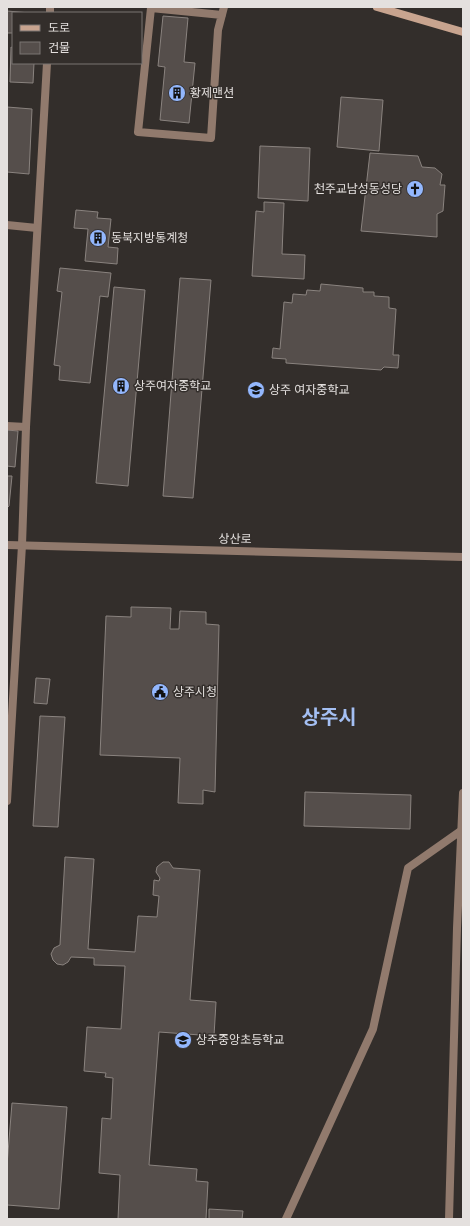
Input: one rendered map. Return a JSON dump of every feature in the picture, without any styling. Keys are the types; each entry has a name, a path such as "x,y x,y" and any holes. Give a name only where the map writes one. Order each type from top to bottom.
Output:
{"main road":[{"path":"377,7 463,32"}],"street":[{"path":"151,8 223,11 218,30 211,138 138,132 151,8"},
{"path":"7,801 22,545 26,427 47,64"},
{"path":"7,225 37,228"},
{"path":"7,426 26,427"},
{"name":"상산로","path":"7,545 463,556"},
{"path":"449,1219 460,928 463,793"},
{"path":"286,1219 373,1029 408,868 462,830"}],"building":[{"path":"7,11 18,12 12,12 12,33 7,33"},
{"name":"황제맨션","path":"163,16 188,18 184,62 195,63 189,123 160,120 165,67 158,66"},
{"path":"11,47 12,64 34,64 33,83 10,82"},
{"path":"341,97 383,100 379,151 337,147"},
{"path":"7,107 32,109 29,174 7,172"},
{"path":"260,146 310,148 308,201 258,198"},
{"path":"370,153 418,156 422,167 435,168 442,174 440,185 445,185 443,211 437,214 437,237 361,231"},
{"path":"264,202 284,203 282,254 305,255 304,279 252,276 256,211 264,212"},
{"name":"동북지방통계청","path":"76,210 98,212 97,218 111,219 108,247 118,248 117,264 85,261 88,229 74,228"},
{"path":"60,268 111,273 108,297 100,296 90,383 59,380 60,366 54,365 62,292 57,291"},
{"path":"180,278 211,280 193,498 163,496"},
{"path":"321,284 363,288 363,292 374,292 374,296 389,297 389,308 396,309 393,355 399,355 398,368 384,367 381,370 286,363 286,359 272,358 273,348 280,349 284,302 292,303 293,294 306,295 307,290 320,291"},
{"name":"상주여자중학교","path":"114,287 145,290 128,486 96,483"},
{"path":"7,430 18,431 15,467 7,466"},
{"path":"7,476 12,476 9,506 7,508"},
{"name":"상주시청","path":"131,607 171,608 170,629 179,629 180,611 206,612 206,624 219,625 215,792 203,790 203,804 178,803 180,758 100,755 106,616 131,617"},
{"path":"36,678 50,679 47,704 34,703"},
{"path":"40,716 65,717 58,827 33,826"},
{"path":"305,792 411,795 410,829 304,826"},
{"path":"65,857 94,859 88,949 135,952 138,916 157,917 159,896 153,895 154,880 159,881 160,878 156,872 157,867 163,862 169,862 173,868 200,870 190,1000 216,1002 214,1036 159,1032 149,1165 197,1169 196,1181 208,1182 206,1219 118,1219 120,1175 99,1173 102,1118 111,1119 113,1078 105,1077 106,1073 84,1071 87,1027 121,1029 125,966 94,965 94,958 71,957 68,962 63,965 57,964 53,960 51,954 54,948 60,945"},
{"path":"12,1103 67,1107 59,1209 7,1205 7,1165"},
{"path":"209,1209 243,1211 242,1219 209,1219"}],"place":[{"name":"황제맨션","path":"177,93"},
{"name":"천주교남성동성당","path":"415,189"},
{"name":"동북지방통계청","path":"98,238"},
{"name":"상주여자중학교","path":"121,386"},
{"name":"상주 여자중학교","path":"256,390"},
{"name":"상주시청","path":"160,692"},
{"name":"상주중앙초등학교","path":"183,1040"}],"district":[{"name":"상주시","path":"329,717"}]}
